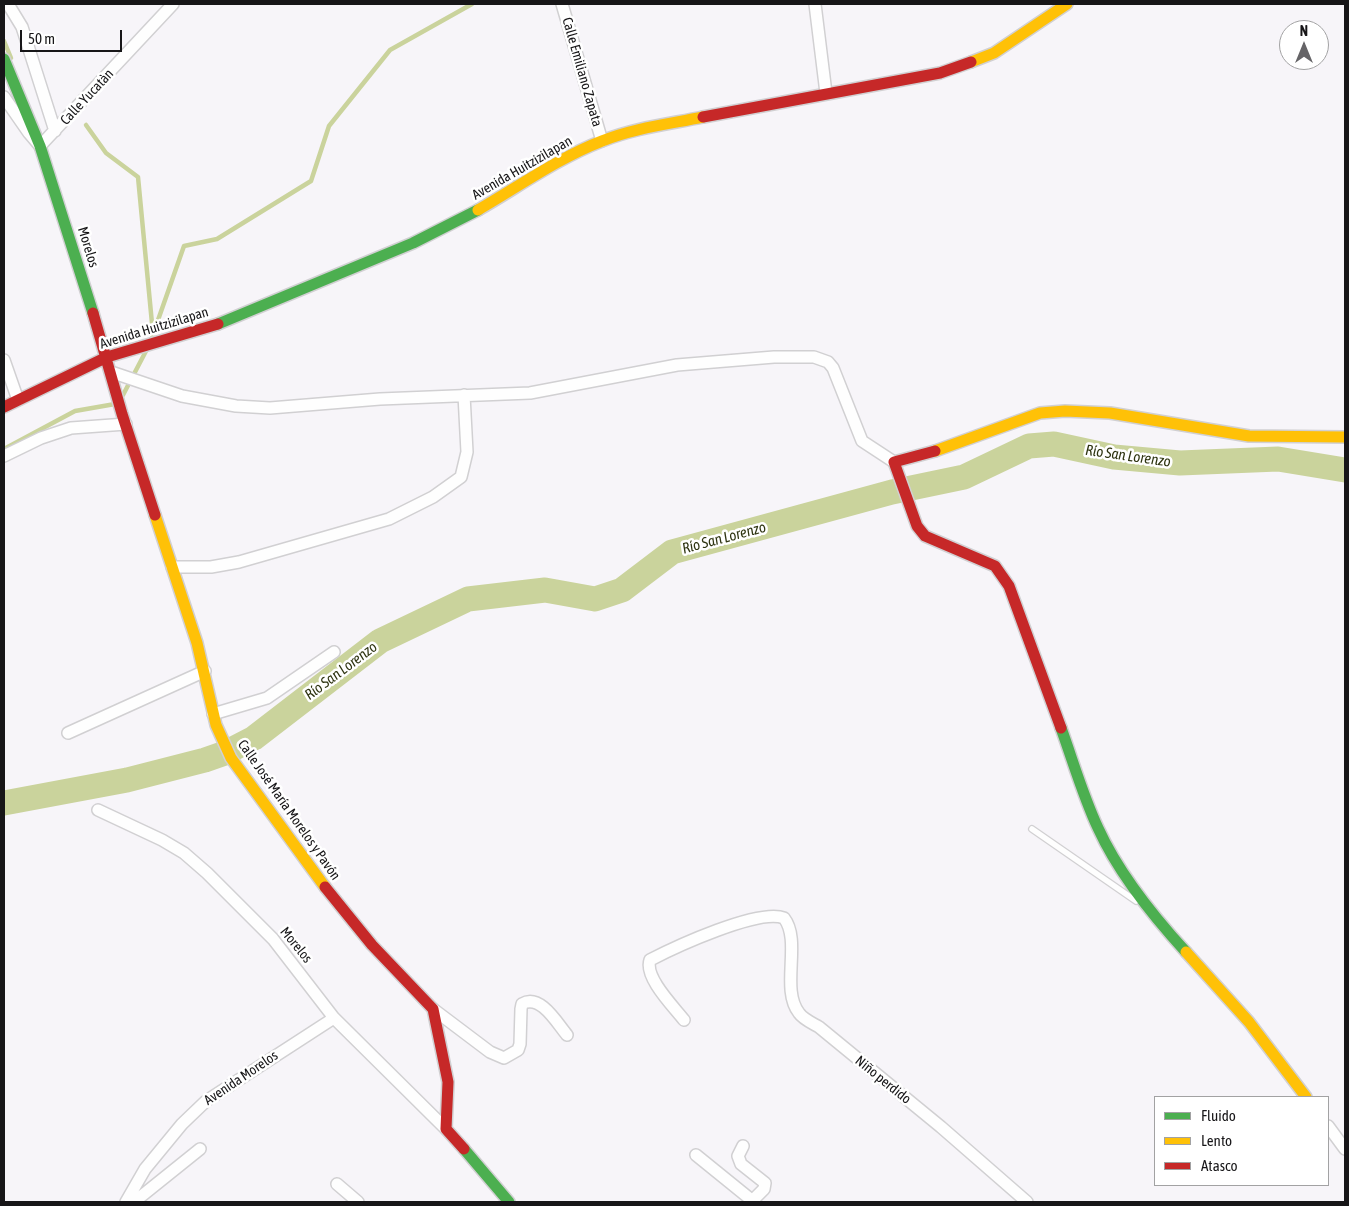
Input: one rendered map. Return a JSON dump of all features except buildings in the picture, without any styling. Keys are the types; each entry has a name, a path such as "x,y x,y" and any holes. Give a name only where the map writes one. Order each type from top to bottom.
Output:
{"street":[{"path":"8,4 22,27 55,132"},
{"name":"Calle Yucatàn","path":"40,146 173,4"},
{"name":"Calle Emiliano Zapata","path":"562,4 602,141"},
{"path":"815,4 826,93"},
{"name":"Avenida Huitzizilapan","path":"4,407 107,357 217,324 253,311 413,243 469,216 570,156 602,141 636,130 940,73 994,53 1067,4"},
{"name":"Morelos","path":"4,59 40,146 107,357"},
{"path":"4,97 40,146"},
{"name":"Calle José María Morelos y Pavón","path":"107,357 124,419 205,671 215,720 231,758 333,898 372,945 433,1009"},
{"path":"111,372 182,396 236,406 270,408 380,399 530,393 677,365 774,357 814,357 828,362 833,368 862,441 894,462 917,526 925,536 995,566 1009,586 1098,828 1131,884 1152,912 1249,1022 1305,1096"},
{"path":"4,360 18,400"},
{"path":"172,567 210,567 239,562 389,519 434,496 461,477 467,452 464,395"},
{"path":"894,462 951,447 1040,413 1065,411 1110,413 1249,436 1345,437"},
{"path":"4,456 41,438 71,428 124,419"},
{"path":"215,720 268,698 334,652"},
{"path":"68,733 205,671"},
{"name":"Morelos","path":"98,810 162,840 196,863 273,938 334,1018 446,1129"},
{"name":"Niño perdido","path":"684,1020 653,980 648,970 650,960 679,945 722,929 770,916 784,918 788,923 790,934 791,988 794,1005 800,1015 818,1027 941,1127 1027,1202"},
{"path":"433,1009 490,1052 504,1058 518,1050 520,1044 521,1009 522,1004 527,1001 533,1001 541,1005 567,1035"},
{"path":"433,1009 448,1082 446,1129 509,1202"},
{"name":"Avenida Morelos","path":"126,1202 146,1169 182,1124 206,1101 334,1018"},
{"path":"1329,1127 1345,1150"},
{"path":"696,1155 753,1201 764,1189 765,1183 741,1164 738,1156 743,1146"},
{"path":"134,1202 200,1149"},
{"path":"338,1184 358,1202"}],"lane":[{"path":"1032,829 1152,912"}],"waterway":[{"path":"151,340 184,246 217,239 311,181 329,126 390,50 472,4"},
{"path":"4,41 11,58"},
{"path":"86,125 106,153 138,177 153,334"},
{"path":"123,395 146,351"},
{"path":"4,449 75,411 115,404"},
{"name":"Río San Lorenzo","path":"4,803 127,780 225,753 254,738 380,641 468,599 545,590 595,599 622,590 672,552 892,492 964,477 1029,446 1054,444 1114,457 1180,463 1278,459 1345,470"}],"traffic: fast":[{"path":"4,59 40,146 93,313"},
{"path":"218,324 413,243 478,210"},
{"path":"1061,728 1088,804 1106,844 1137,893 1186,952"},
{"path":"464,1149 509,1202"}],"traffic: slow":[{"path":"971,62 994,53 1067,4"},
{"path":"478,210 554,164 602,141 639,130 703,117"},
{"path":"935,451 1040,413 1065,411 1110,413 1249,436 1345,437"},
{"path":"155,515 197,643 216,725 231,758 325,887"},
{"path":"1186,952 1249,1022 1305,1096"}],"traffic: jam":[{"path":"703,117 940,73 971,62"},
{"path":"93,313 122,414 155,515"},
{"path":"4,407 107,357 218,324"},
{"path":"935,451 894,462 917,526 925,536 995,566 1009,586 1061,728"},
{"path":"325,887 372,945 433,1009 448,1082 446,1129 464,1149"}]}
